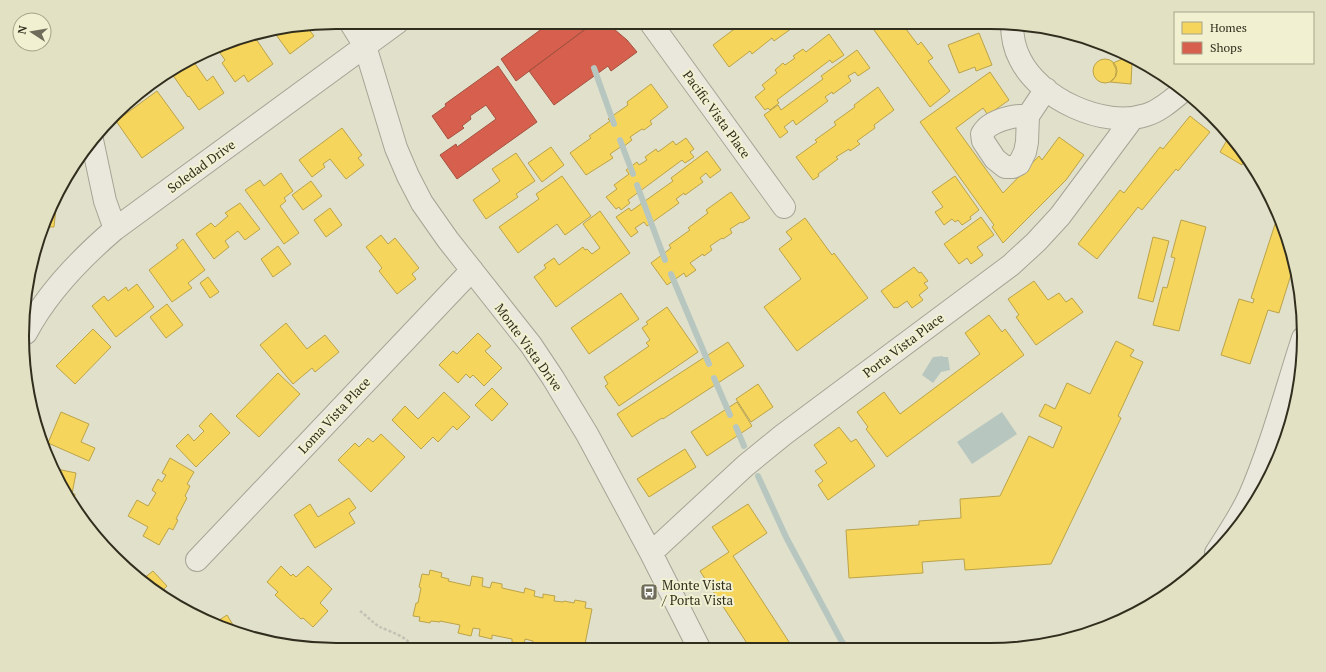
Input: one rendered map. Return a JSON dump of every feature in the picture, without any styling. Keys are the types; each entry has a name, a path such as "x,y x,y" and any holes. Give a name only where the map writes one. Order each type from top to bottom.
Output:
{"street":[{"name":"Monte Vista Drive","path":"354,29 365,46 396,148 422,203 431,218 531,345 553,378 587,434 651,553 696,643"},
{"name":"Soledad Drive","path":"29,327 42,307 64,279 95,246 115,229 388,29"},
{"name":"Pacific Vista Place","path":"655,29 784,207"},
{"path":"1013,30 1014,44 1019,58 1036,81 1046,90 1086,112 1104,117 1133,118 1147,115 1166,104 1179,94"},
{"path":"1028,116 1046,90"},
{"name":"Porta Vista Place","path":"651,553 745,466 772,444 1011,265 1031,247 1060,216 1133,118"},
{"path":"94,147 105,201 115,229"},
{"name":"Loma Vista Place","path":"197,560 472,270"},
{"path":"1238,517 1249,496 1268,450 1295,362"}],"path":[{"path":"360,611 378,626 404,638 409,643"}],"shaded area":[{"path":"933,357 948,357 950,370 941,372 933,383 922,375"},
{"path":"1002,412 1017,434 972,464 957,442"}],"building: Homes":[{"path":"734,29 791,29 774,41 772,38 752,54 750,51 729,67 713,45"},
{"path":"906,29 918,45 921,42 933,58 928,61 950,91 930,107 874,30"},
{"path":"310,31 314,36 290,54 276,35"},
{"path":"979,33 992,65 976,71 975,67 959,73 948,45"},
{"path":"829,34 844,55 832,63 830,60 777,100 779,103 770,110 768,108 765,110 755,97 765,89 762,85 777,73 775,70 783,63 785,65 795,58 793,56 803,49 806,52"},
{"path":"256,39 273,64 248,82 244,75 235,82 222,63 225,60 220,53 237,45"},
{"path":"857,50 870,68 858,76 855,72 848,76 851,81 833,94 832,92 825,97 828,101 796,125 793,120 784,127 788,132 780,138 764,115 778,105 781,110 823,79 821,76"},
{"path":"1105,59 1113,63 1117,71 1113,79 1105,83 1097,79 1093,71 1097,63"},
{"path":"1122,59 1132,64 1131,84 1110,82 1115,77 1116,73 1113,63"},
{"path":"195,64 207,81 213,76 224,93 199,110 189,96 188,97 173,76"},
{"path":"990,72 1009,100 988,115 983,108 956,128 1003,193 1039,156 1042,160 1059,137 1084,155 1066,180 1003,243 992,227 994,225 920,122"},
{"path":"651,84 668,107 650,121 652,124 630,137 632,140 610,154 613,158 586,175 570,153 591,138 589,136 610,121 608,119 628,105 627,102"},
{"path":"878,87 894,110 874,125 875,128 857,141 860,144 850,151 849,149 836,157 838,159 818,174 819,176 813,180 796,157 817,142 815,140 836,125 834,122 855,107 854,105"},
{"path":"157,91 184,128 142,158 116,122"},
{"path":"1190,116 1210,132 1178,171 1176,169 1142,210 1138,207 1097,259 1078,244 1120,190 1124,193 1160,147 1163,149"},
{"path":"342,128 362,155 358,158 364,165 346,179 330,159 323,164 325,167 312,177 299,160"},
{"path":"686,138 694,149 690,152 694,157 685,163 682,160 628,200 630,203 621,210 619,207 616,209 606,197 617,189 614,185 629,174 626,170 637,162 639,165 647,160 645,157 656,149 658,152 673,141 676,145"},
{"path":"1227,141 1243,162 1242,165 1220,152"},
{"path":"551,147 564,165 542,182 528,163"},
{"path":"707,151 721,170 710,178 706,173 700,178 703,182 685,195 684,193 676,199 679,203 647,226 644,222 635,228 638,232 631,237 616,217 629,208 631,211 673,181 671,178"},
{"path":"516,153 535,181 516,194 518,197 486,219 473,200 500,181 492,169"},
{"path":"281,173 293,191 284,198 286,201 280,206 299,233 284,244 245,190 260,180 264,186"},
{"path":"562,176 591,216 565,235 557,224 518,253 499,227 539,199 536,194"},
{"path":"955,176 979,210 970,217 971,219 962,225 958,220 955,222 952,219 944,225 935,212 943,207 932,192"},
{"path":"311,181 322,196 303,210 292,195"},
{"path":"731,192 750,218 730,229 732,233 710,246 712,250 690,263 696,270 686,277 684,273 667,285 651,263 671,248 669,245 690,230 688,228 708,213 706,210"},
{"path":"240,203 260,229 245,240 238,231 225,241 229,247 214,259 196,234 211,223 215,227 228,216 225,213"},
{"path":"330,208 342,225 326,237 314,220"},
{"path":"56,211 54,227 49,227"},
{"path":"600,211 630,253 556,307 534,277 546,268 544,265 554,258 559,265 583,247 592,254 600,248 583,224"},
{"path":"981,217 994,235 977,247 983,255 971,264 967,258 959,264 944,244"},
{"path":"805,218 832,255 834,253 868,298 797,351 764,307 801,279 779,249 792,239 786,232"},
{"path":"1181,220 1206,227 1179,331 1153,325 1163,287 1167,288 1175,258 1171,257"},
{"path":"1275,223 1287,257 1291,275 1279,313 1268,310 1250,364 1221,355 1239,299 1253,303 1254,299 1251,298"},
{"path":"381,235 388,244 395,238 419,268 412,274 416,279 397,294 379,271 382,268 366,247"},
{"path":"1153,237 1169,241 1153,302 1138,298"},
{"path":"183,239 205,270 188,283 192,288 172,302 149,270 178,248 176,245"},
{"path":"278,246 291,264 273,277 261,259"},
{"path":"914,267 919,273 921,272 928,281 924,283 928,288 919,295 923,300 912,308 907,301 897,308 894,308 881,291"},
{"path":"208,277 219,292 210,298 200,283"},
{"path":"1034,281 1048,300 1059,293 1066,302 1072,298 1083,312 1036,345 1016,317 1019,315 1008,299"},
{"path":"137,284 154,307 116,337 92,306 104,296 108,301 126,287 128,291"},
{"path":"621,293 639,319 589,354 571,328"},
{"path":"167,304 183,325 166,338 150,317"},
{"path":"667,307 698,352 619,406 605,386 608,384 604,377 649,346 646,343 650,340 642,328 648,324 646,322"},
{"path":"989,315 1002,332 1005,329 1024,355 887,457 866,429 868,427 857,412 884,392 900,414 980,354 965,333"},
{"path":"286,323 307,349 325,335 339,352 315,372 312,368 293,384 260,345"},
{"path":"93,329 111,347 75,384 56,366"},
{"path":"478,333 491,346 485,351 502,368 484,386 473,375 470,378 466,374 458,383 439,365 453,351 457,354"},
{"path":"1116,341 1134,350 1130,356 1143,362 1118,416 1121,418 1051,564 965,570 964,559 922,562 923,573 849,578 846,530 919,525 919,521 961,518 960,499 1000,496 1029,436 1053,448 1062,427 1039,416 1045,404 1055,409 1067,383 1090,394"},
{"path":"728,342 744,366 663,419 662,418 632,437 617,414"},
{"path":"278,373 300,394 259,437 236,416"},
{"path":"758,384 773,407 751,422 736,399"},
{"path":"492,388 508,404 492,421 475,405"},
{"path":"444,392 470,417 457,430 453,426 438,442 433,437 421,449 392,420 405,406 418,419"},
{"path":"737,402 752,426 707,456 691,432"},
{"path":"61,412 89,424 81,442 95,448 89,461 48,443"},
{"path":"211,413 230,433 196,467 176,446 188,434 194,441 204,431 199,426"},
{"path":"839,427 851,442 856,439 875,466 828,500 818,485 823,481 815,471 827,463 814,445"},
{"path":"381,434 405,457 371,492 338,460 355,443 359,447 368,438 373,442"},
{"path":"685,449 696,467 649,497 637,479"},
{"path":"170,458 194,472 187,484 190,486 185,496 187,498 176,519 178,520 173,530 169,528 159,545 143,536 148,527 128,516 137,500 148,506 156,493 152,490 158,479 162,482 166,475 162,473"},
{"path":"60,470 76,473 72,493"},
{"path":"349,498 356,508 349,513 355,523 315,548 294,515 310,504 318,517"},
{"path":"748,504 767,533 733,556 790,643 747,643 700,571 729,552 712,527"},
{"path":"281,566 291,576 293,574 296,577 308,566 332,589 320,603 328,611 313,627 303,618 301,619 275,595 278,592 267,582"},
{"path":"430,570 442,573 441,577 449,579 448,581 470,586 472,576 483,578 482,586 490,588 492,582 502,584 502,588 524,593 525,588 535,591 534,596 543,598 543,594 555,596 554,601 574,603 575,600 586,602 585,608 592,609 585,643 533,643 533,641 525,639 524,643 516,643 512,642 512,639 492,635 492,639 479,636 480,629 473,628 471,636 458,633 460,625 440,621 431,621 430,623 419,621 420,617 413,616 416,603 418,603 421,588 419,587 422,574 429,575"},
{"path":"153,571 167,586 163,590 146,577"},
{"path":"227,615 234,626 219,620"}],"building: Shops":[{"path":"542,29 584,30 516,81 501,59"},
{"path":"586,29 614,29 627,40 637,52 611,71 608,66 554,105 529,71"},
{"path":"498,66 537,122 457,179 440,155 456,144 457,147 496,119 486,105 470,116 471,119 462,126 464,128 448,139 432,116 446,106 445,104"}],"waterway":[{"path":"594,68 614,124"},
{"path":"620,140 633,174"},
{"path":"637,185 665,260"},
{"path":"671,274 709,364"},
{"path":"714,378 730,415"},
{"path":"736,427 744,446"},
{"path":"758,476 786,537 843,643"}],"place":[{"name":"Monte Vista / Porta Vista","path":"649,592"}]}
